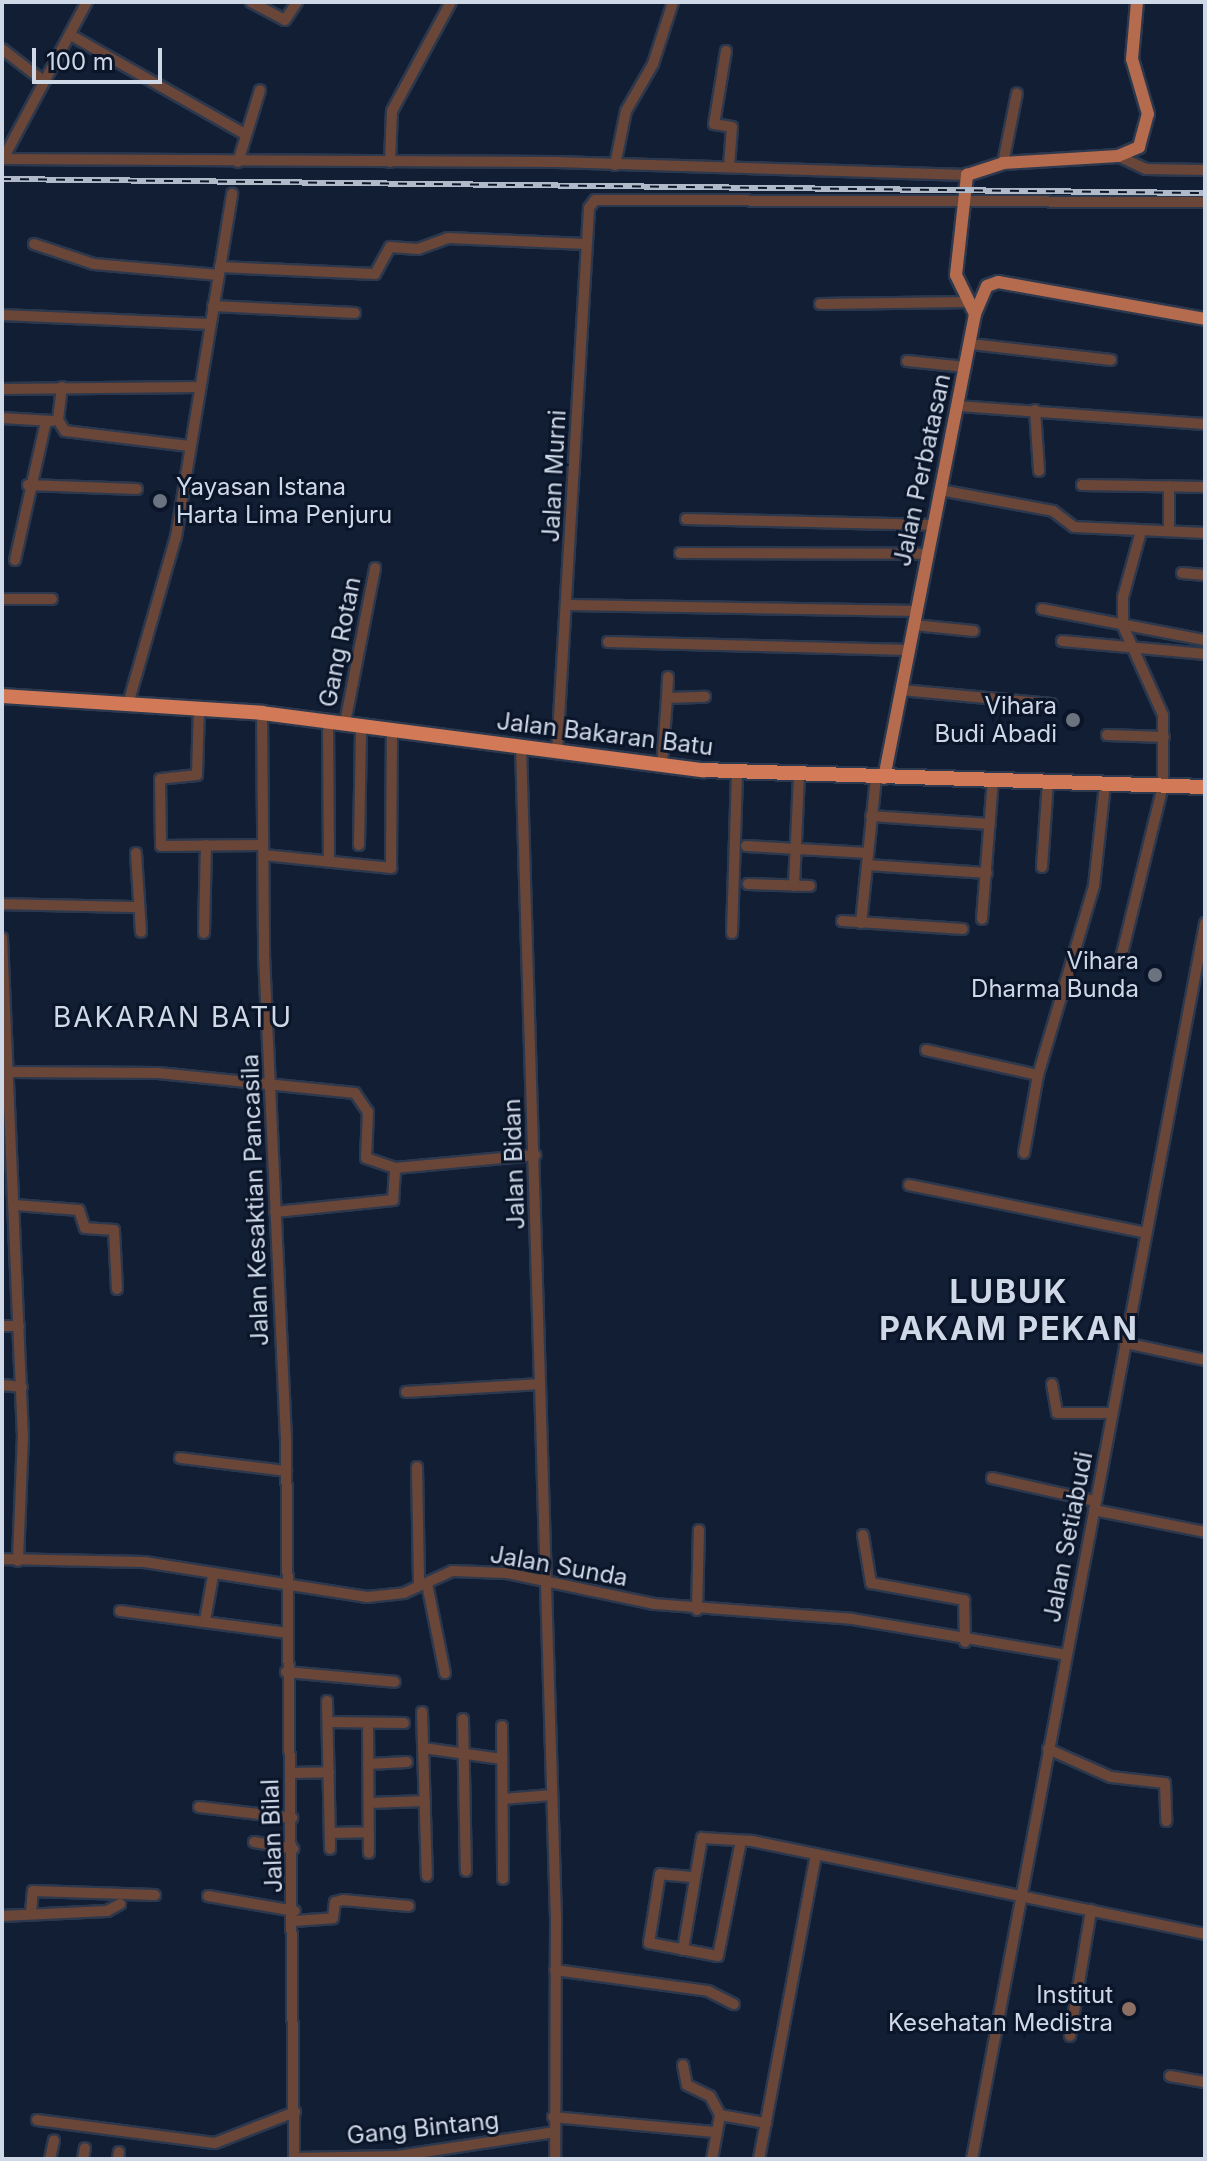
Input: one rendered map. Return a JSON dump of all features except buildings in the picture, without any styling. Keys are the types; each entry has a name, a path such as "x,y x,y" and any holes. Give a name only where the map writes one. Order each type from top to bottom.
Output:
{"highway":[{"name":"Jalan Bakaran Batu","path":"2,696 262,713 662,766 799,775 1205,787"}],"main road":[{"path":"967,175 1003,163 1118,156 1139,147 1147,131 1132,59 1137,2"},
{"name":"Jalan Perbatasan","path":"880,777 901,690 971,344 972,308 956,275 961,200 967,175"},
{"path":"972,308 987,286 998,282 1205,319"}],"street":[{"path":"87,2 74,37 41,79 2,159 615,165 967,175"},
{"path":"251,2 285,20 297,2"},
{"path":"390,162 392,111 451,2"},
{"path":"615,165 626,111 653,64 673,2"},
{"path":"74,37 243,133"},
{"path":"2,49 41,79"},
{"path":"726,51 714,124 732,127 729,167"},
{"path":"238,162 243,133 260,90"},
{"path":"1003,163 1017,93"},
{"path":"1118,156 1146,169 1205,170"},
{"path":"128,704 166,586 232,194"},
{"path":"961,200 1205,202"},
{"name":"Jalan Murni","path":"557,752 569,605 586,244 592,203 961,200"},
{"path":"34,244 94,264 220,271 375,274 390,247 418,249 448,238 586,244"},
{"path":"820,304 972,308"},
{"path":"213,306 355,313"},
{"path":"2,315 210,324"},
{"path":"971,344 1111,360"},
{"path":"907,361 966,367"},
{"path":"15,560 28,485 39,468 62,387"},
{"path":"2,389 199,387"},
{"path":"958,406 1205,424"},
{"path":"1035,410 1039,471"},
{"path":"2,418 52,420 65,431 95,439 189,446"},
{"path":"28,485 137,489"},
{"path":"1082,485 1205,487"},
{"path":"1169,486 1169,531"},
{"path":"940,490 1053,511 1074,527 1205,533"},
{"path":"686,519 934,525"},
{"path":"1120,962 1163,786 1163,715 1123,626 1123,597 1141,531"},
{"path":"680,553 927,554"},
{"name":"Gang Rotan","path":"345,723 375,568"},
{"path":"1182,573 1205,575"},
{"path":"2,599 52,599"},
{"path":"569,605 917,611"},
{"path":"1042,609 1205,640"},
{"path":"914,625 974,631"},
{"path":"1062,641 1131,644 1205,654"},
{"path":"608,642 909,650"},
{"path":"662,766 668,677"},
{"path":"901,690 1051,704"},
{"path":"667,698 705,697"},
{"path":"199,708 197,776 160,779 161,846 206,845 263,850 392,867 392,729"},
{"name":"Jalan Kesaktian Pancasila","path":"262,713 263,850 286,1471 286,1590"},
{"path":"328,721 329,861"},
{"path":"359,845 361,725"},
{"path":"1107,735 1164,737"},
{"name":"Jalan Bidan","path":"521,747 535,1155 542,1579 557,1939 555,2159"},
{"path":"732,933 737,771"},
{"path":"794,886 799,775"},
{"path":"861,923 871,816 880,777"},
{"path":"982,919 993,780"},
{"path":"1042,867 1048,782"},
{"path":"1024,1153 1038,1075 1094,886 1105,784"},
{"path":"871,816 990,824"},
{"path":"204,933 206,845"},
{"path":"746,846 868,853"},
{"path":"136,853 141,932"},
{"path":"867,865 987,873"},
{"path":"748,884 810,886"},
{"path":"2,904 138,907"},
{"path":"842,921 963,929"},
{"name":"Jalan Setiabudi","path":"972,2159 1146,1233 1199,986 1205,923"},
{"path":"2,938 22,1387 18,1561"},
{"path":"926,1050 1038,1075"},
{"path":"9,1075 158,1073 360,1096 368,1112 366,1158 395,1168 535,1155"},
{"path":"275,1212 393,1200 395,1168"},
{"path":"909,1185 1146,1233"},
{"path":"15,1205 79,1210 85,1228 114,1230 117,1289"},
{"path":"2,1230 14,1230"},
{"path":"2,1253 15,1253"},
{"path":"2,1326 19,1326"},
{"path":"1125,1343 1205,1360"},
{"path":"406,1392 540,1384"},
{"path":"1052,1384 1057,1413 1112,1413"},
{"path":"2,1385 22,1387"},
{"path":"180,1458 286,1471"},
{"path":"417,1467 423,1585 445,1673"},
{"path":"992,1478 1205,1532"},
{"path":"697,1610 699,1530"},
{"path":"863,1535 871,1583 964,1600 965,1642"},
{"name":"Jalan Sunda","path":"2,1559 144,1562 286,1590 380,1597 423,1585 452,1571 542,1579 697,1610 852,1619 965,1642 1066,1655"},
{"path":"205,1620 213,1576"},
{"name":"Jalan Bilal","path":"286,1590 294,1916 294,2158"},
{"path":"120,1611 286,1633"},
{"path":"286,1672 395,1682"},
{"path":"327,1701 330,1849"},
{"path":"422,1712 427,1876"},
{"path":"463,1719 466,1871"},
{"path":"328,1722 404,1723"},
{"path":"368,1723 369,1853"},
{"path":"502,1726 503,1879"},
{"path":"423,1748 502,1759"},
{"path":"1048,1749 1111,1777 1165,1783 1166,1821"},
{"path":"368,1764 407,1762"},
{"path":"290,1773 329,1772"},
{"path":"503,1799 552,1795"},
{"path":"369,1803 425,1801"},
{"path":"199,1807 292,1818"},
{"path":"330,1833 369,1832"},
{"path":"683,1950 700,1839 741,1841 816,1854 1205,1934"},
{"path":"692,1877 660,1874 648,1939 683,1950 723,1952 741,1841"},
{"path":"254,1842 293,1849"},
{"path":"759,2159 816,1854"},
{"path":"26,1912 33,1891 155,1895"},
{"path":"208,1896 294,1916 333,1918 335,1902 343,1900 409,1906"},
{"path":"2,1916 26,1912 107,1911 120,1904"},
{"path":"1070,2036 1091,1910"},
{"path":"555,1970 708,1991 734,2004"},
{"path":"683,2065 687,2085 710,2096 720,2115 712,2159"},
{"path":"1170,2076 1205,2082"},
{"path":"720,2115 766,2123"},
{"path":"553,2117 716,2132"},
{"path":"37,2120 215,2143 295,2118"},
{"name":"Gang Bintang","path":"294,2158 398,2156 555,2132"},
{"path":"50,2159 54,2140"}],"railway":[{"path":"2,179 1205,193"}],"place":[{"name":"Yayasan Istana Harta Lima Penjuru","path":"160,501"},
{"name":"Vihara Budi Abadi","path":"1073,720"},
{"name":"Vihara Dharma Bunda","path":"1155,975"},
{"name":"Institut Kesehatan Medistra","path":"1129,2009"}],"district":[{"name":"BAKARAN BATU","path":"173,1017"},
{"name":"LUBUK PAKAM PEKAN","path":"1009,1312"}]}
